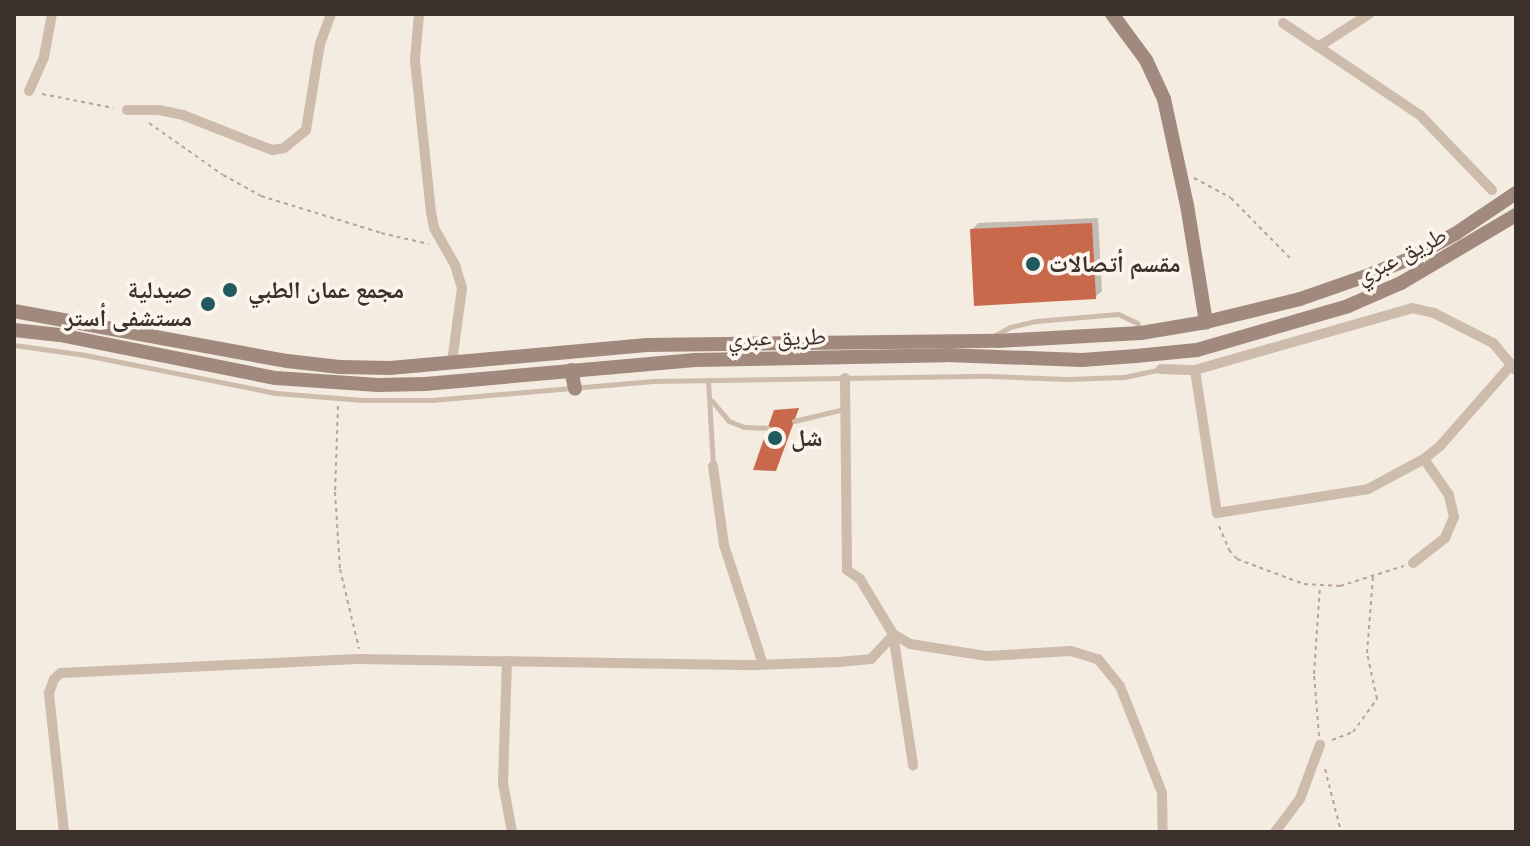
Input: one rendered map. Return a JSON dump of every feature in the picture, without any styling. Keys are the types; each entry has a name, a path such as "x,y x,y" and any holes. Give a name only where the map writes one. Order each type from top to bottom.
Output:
{"main road":[{"path":"1112,14 1146,60 1164,99 1179,165 1206,322"},
{"name":"طريق عبري","path":"14,311 300,363 390,368 647,345 986,341 1141,333 1206,322 1300,299 1355,280 1409,259 1455,234 1516,193"},
{"name":"طريق عبري","path":"14,330 60,335 276,378 338,383 425,384 695,360 946,355 1082,360 1197,350 1285,326 1401,283 1516,215"},
{"path":"1285,326 1283,320 1289,310 1355,280"},
{"path":"1082,360 1131,349 1139,342 1141,333"},
{"path":"571,370 575,389"}],"street":[{"path":"29,91 44,57 52,14"},
{"path":"127,110 159,110 183,115 272,150 284,148 306,130 320,44 331,14"},
{"path":"419,14 415,60 431,212 442,247 455,265 462,288 452,362"},
{"path":"1318,47 1369,14"},
{"path":"1283,23 1420,115 1492,190"},
{"path":"1161,369 1195,370 1412,308 1469,329 1493,343 1514,367 1440,446 1424,459 1368,489 1217,513 1195,370"},
{"path":"845,378 847,570 860,579 893,635 913,765"},
{"path":"1413,563 1445,538 1454,517 1449,495 1424,459"},
{"path":"713,466 724,545 763,664"},
{"path":"64,832 49,693 54,679 61,673 362,659 763,664 871,659 893,635"},
{"path":"893,635 925,647 987,656 1071,651 1098,659 1120,686 1162,793 1163,832"},
{"path":"507,661 503,783 512,832"},
{"path":"1275,832 1300,799 1320,745"}],"lane":[{"path":"14,345 85,355 276,393 432,400 653,381 989,376 1080,379 1124,377 1161,369"},
{"path":"708,381 713,466"},
{"path":"711,400 729,421 744,427 768,428"},
{"path":"794,421 846,409"}],"path":[{"path":"29,91 127,110"},
{"path":"147,121 223,175 261,196 381,233 442,247"},
{"path":"1179,165 1194,178 1231,198 1290,258"},
{"path":"339,397 335,492 340,569 348,613 362,659"},
{"path":"1217,513 1222,538 1237,559 1275,576 1320,587 1340,586 1413,563"},
{"path":"1320,745 1353,732 1377,699 1367,653 1373,577"},
{"path":"1320,587 1314,674 1320,745 1341,832"}],"building":[{"name":"مقسم أتصالات","path":"1092,223 1096,299 974,306 970,229"},
{"path":"799,408 776,471 753,470 774,410"}],"place":[{"name":"مقسم أتصالات","path":"1033,264"},
{"name":"مجمع عمان الطبي","path":"230,290"},
{"name":"صيدلية مستشفى أستر","path":"208,304"},
{"name":"شل","path":"775,438"}]}
